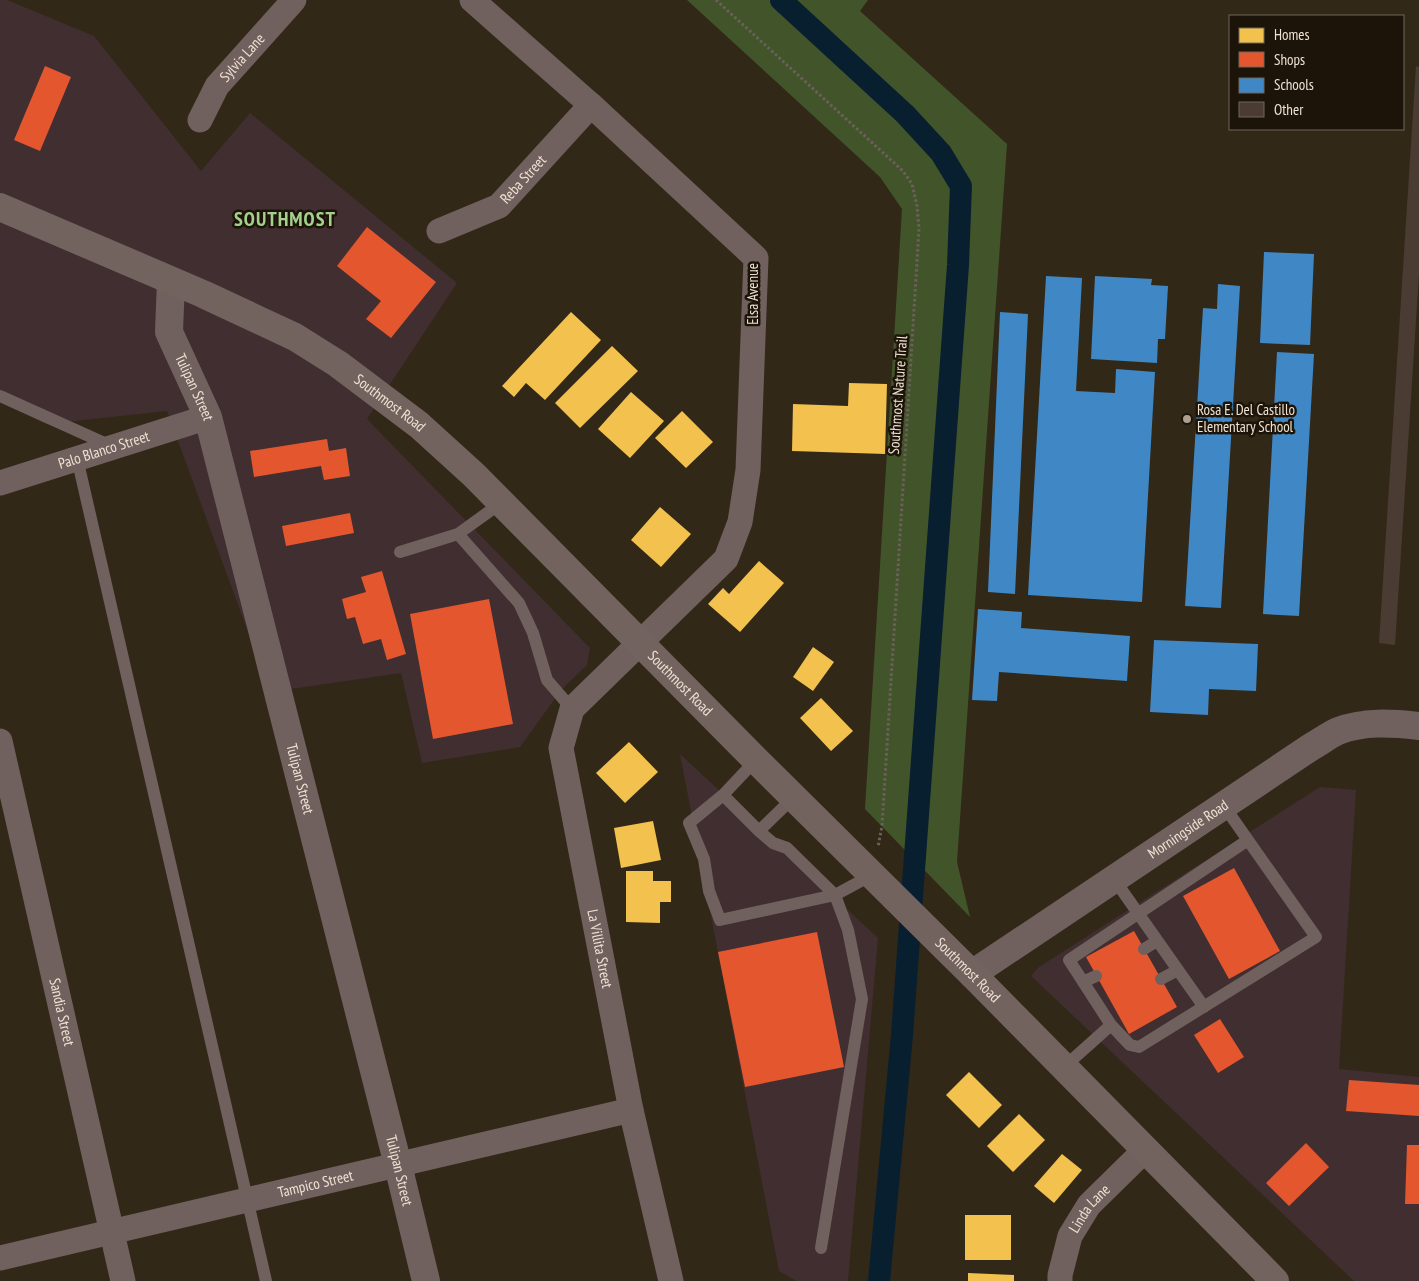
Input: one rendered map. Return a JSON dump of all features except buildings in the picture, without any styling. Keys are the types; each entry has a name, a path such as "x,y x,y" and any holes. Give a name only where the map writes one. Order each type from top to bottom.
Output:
{"main road":[{"name":"Southmost Road","path":"0,207 295,337 338,364 419,425 474,475 1276,1281"}],"street":[{"name":"Sylvia Lane","path":"200,120 216,86 294,0"},
{"name":"Elsa Avenue","path":"472,0 592,105 756,258 748,470 740,522 726,559 641,643"},
{"name":"Reba Street","path":"439,231 499,206 592,105"},
{"name":"Tulipan Street","path":"171,281 169,332 208,417 426,1281"},
{"name":"Palo Blanco Street","path":"0,483 208,417"},
{"name":"La Villita Street","path":"641,643 572,709 560,748 631,1110 672,1281"},
{"name":"Morningside Road","path":"972,974 1337,731 1364,724 1394,723 1419,726"},
{"name":"Sandia Street","path":"0,741 123,1281"},
{"name":"Tampico Street","path":"0,1258 631,1110"},
{"name":"Linda Lane","path":"1060,1281 1070,1236 1089,1205 1145,1150"}],"lane":[{"path":"0,396 113,447"},
{"path":"77,458 246,1201 266,1281"},
{"path":"400,552 458,534 501,503"},
{"path":"458,534 519,603 532,633 547,680 572,709"},
{"path":"756,760 723,796 689,823 704,859 709,891 720,920 835,895 872,876"},
{"path":"723,796 773,843 787,848 835,895 848,930 862,999 821,1248"},
{"path":"759,831 794,797"},
{"path":"1224,806 1248,840 1316,937 1139,1047 1130,1045 1111,1025 1108,1008 1083,982 1069,960 1248,840"},
{"path":"1114,879 1204,1007"},
{"path":"1144,949 1157,941"},
{"path":"1161,979 1178,970"},
{"path":"1083,982 1096,976"},
{"path":"1064,1067 1111,1025"}],"path":[{"name":"Southmost Nature Trail","path":"716,0 903,171 912,184 917,206 919,229 882,826 872,876"}],"shaded area":[{"path":"0,0 7,0 94,36 201,171 250,113 457,283 367,419 590,648 587,665 562,689 520,747 422,763 401,673 270,692 167,411 46,424 0,402"},
{"path":"680,754 878,938 848,1281 796,1281 779,1271"},
{"path":"1320,787 1356,790 1339,1069 1419,1077 1419,1281 1354,1281 1031,976 1039,967"}],"green space":[{"path":"687,0 868,0 860,11 1007,144 957,862 970,917 865,809 902,209 880,177"}],"waterway":[{"path":"781,0 905,114 941,153 961,186 958,265 902,1035 879,1281"}],"place":[{"name":"Rosa E. Del Castillo Elementary School","path":"1187,419"}],"district":[{"name":"SOUTHMOST","path":"285,219"}]}
